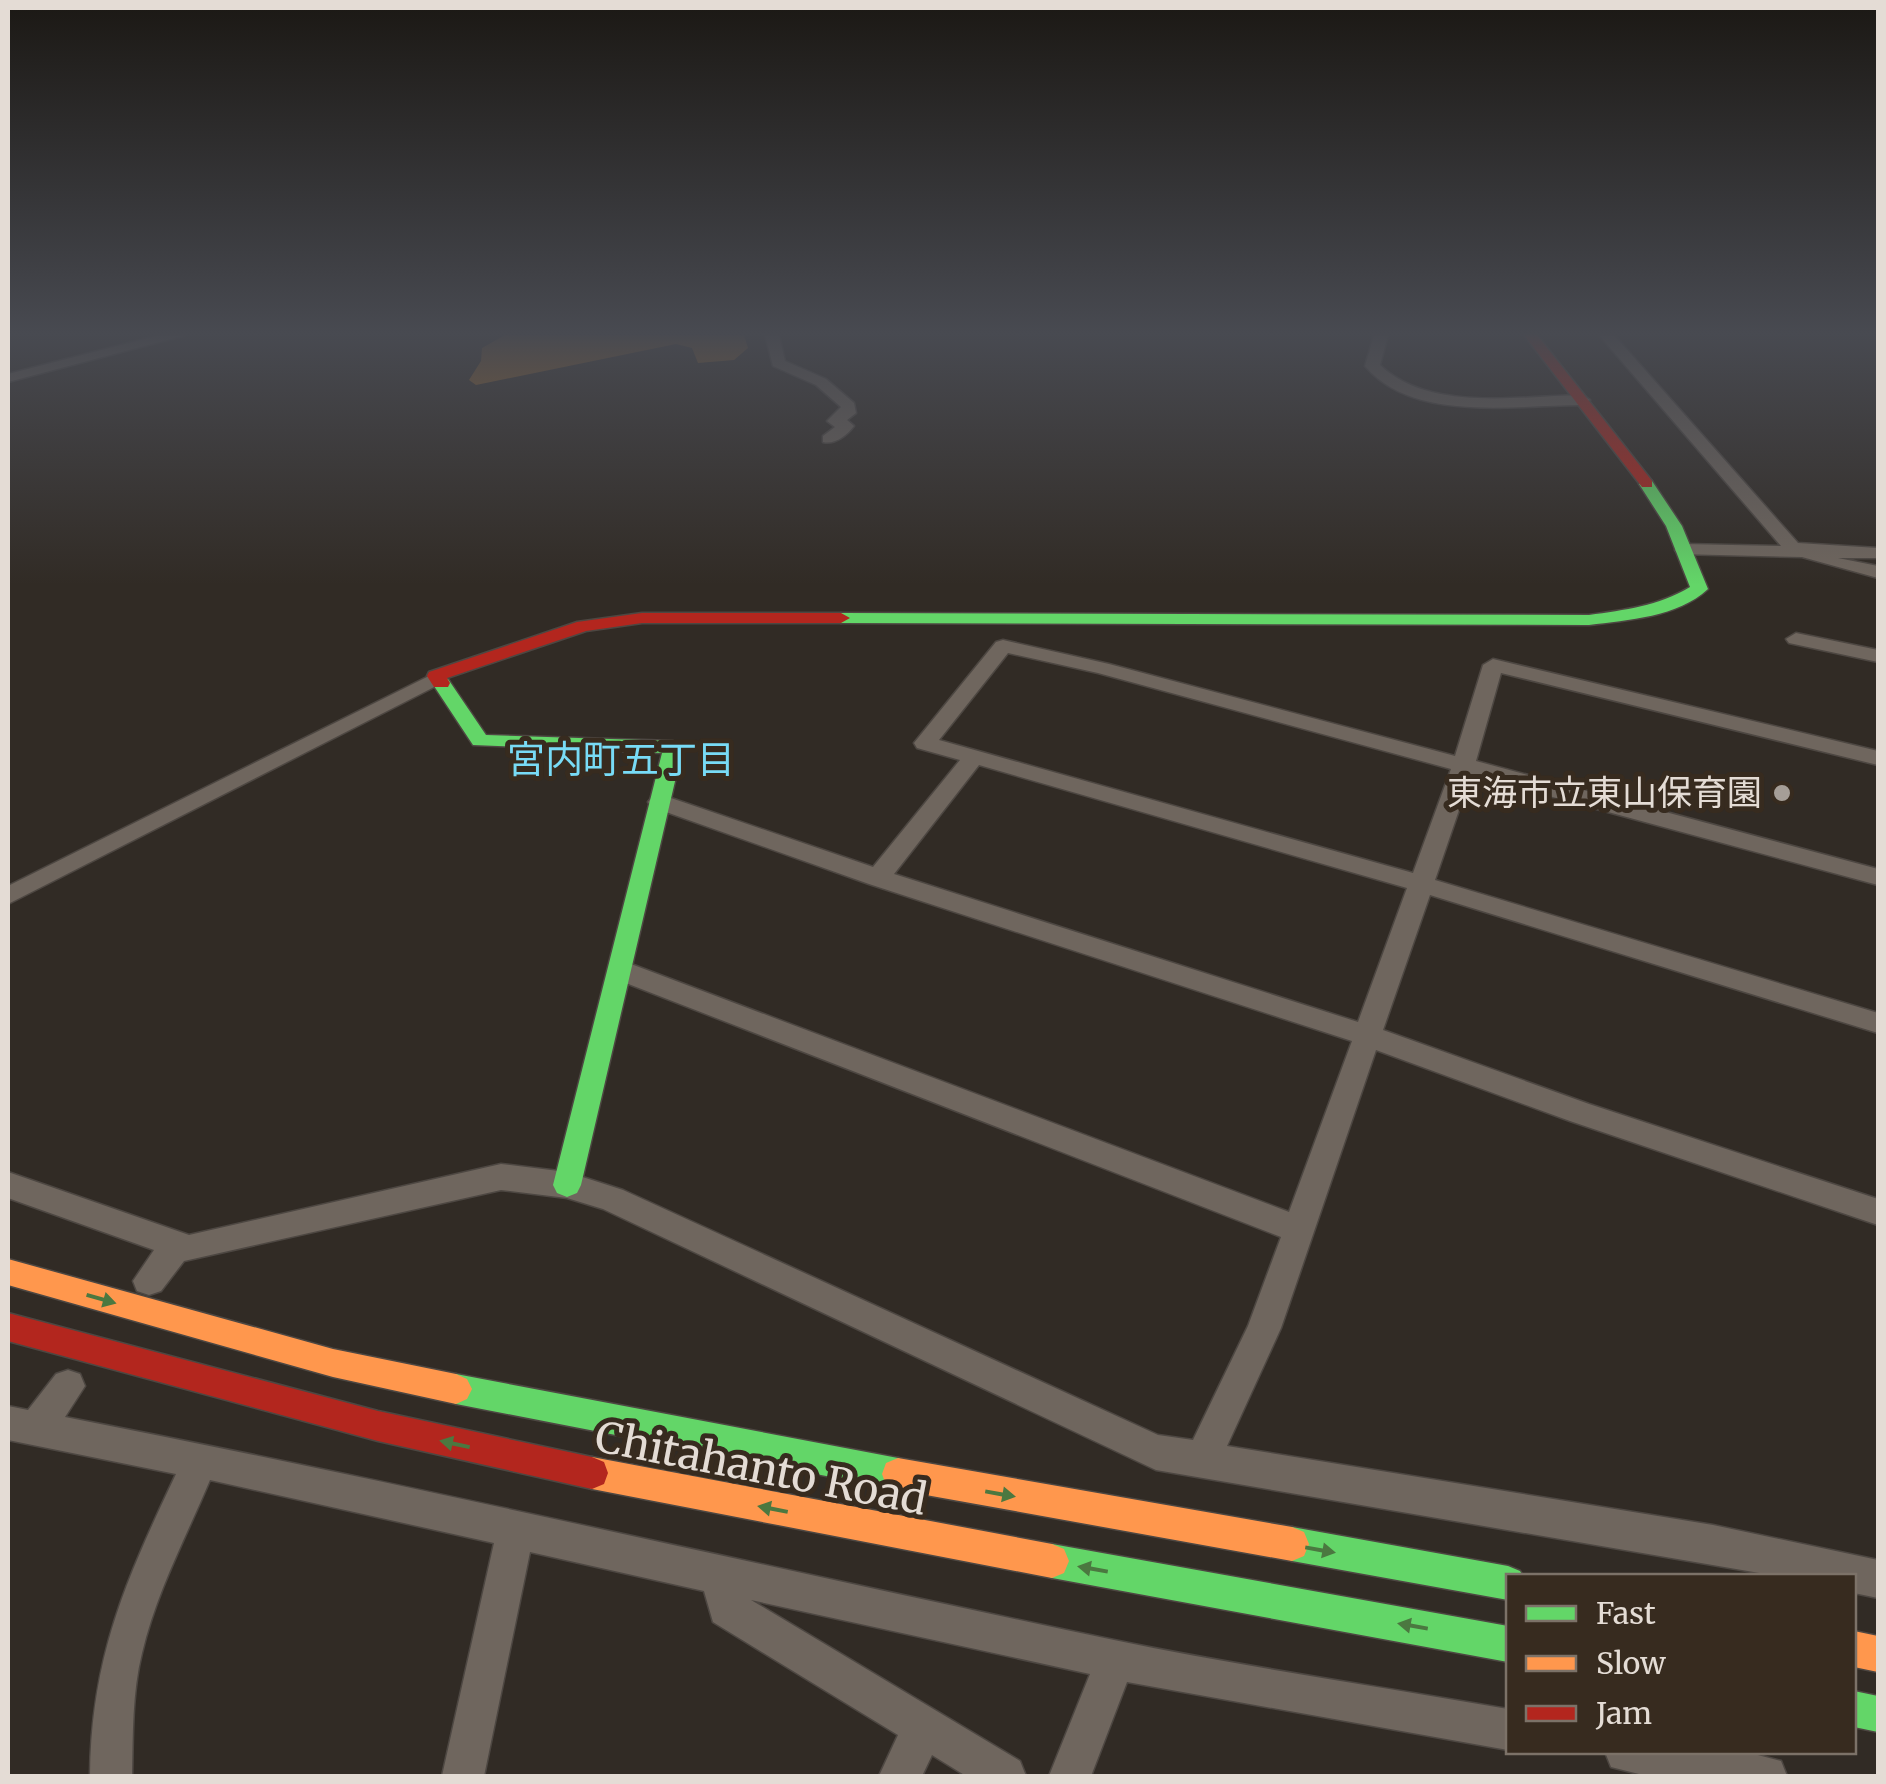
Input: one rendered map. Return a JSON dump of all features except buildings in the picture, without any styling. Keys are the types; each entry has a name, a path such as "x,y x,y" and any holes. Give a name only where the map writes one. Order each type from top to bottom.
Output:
{"main road":[{"path":"567,1185 622,971 673,747 480,741 438,678 491,654 583,626 653,618 1589,620 1682,602 1699,589 1684,550 1664,512 1595,418"},
{"name":"Chitahanto Road","path":"8,1272 334,1363 673,1434 1506,1583"},
{"name":"Chitahanto Road","path":"8,1328 253,1398 616,1478 1506,1644"}],"street":[{"path":"829,439 846,426 835,421 839,418"},
{"path":"1679,418 1780,533 1804,553 1878,572"},
{"path":"1684,550 1878,553"},
{"path":"1796,639 1878,656"},
{"path":"1878,878 1102,668 1003,646 925,743 1418,883 1878,1022"},
{"path":"1202,1459 1264,1328 1418,883 1463,766 1493,665 1878,758"},
{"path":"8,896 438,678"},
{"path":"878,878 973,758"},
{"path":"660,802 878,878 1368,1036 1580,1113 1878,1212"},
{"path":"622,971 1297,1229"},
{"path":"8,1185 188,1248 502,1177 567,1185 612,1200 1156,1452 1713,1544 1854,1574"},
{"path":"148,1281 178,1245"},
{"path":"21,1427 68,1386"},
{"path":"21,1427 201,1459 1116,1660 1506,1730"},
{"path":"111,1776 113,1706 122,1654 134,1614 201,1459"},
{"path":"463,1776 516,1529"},
{"path":"720,1576 727,1608 1005,1776"},
{"path":"1070,1776 1116,1660"},
{"path":"900,1776 924,1728"},
{"path":"1638,1754 1766,1776"}],"traffic: fast":[{"path":"841,618 1589,620 1632,614 1660,608 1699,589 1674,526 1647,484"},
{"path":"441,683 480,741 673,747 567,1185"},
{"path":"456,1389 898,1474"},
{"path":"1292,1544 1506,1583"},
{"path":"1052,1561 1506,1644"},
{"path":"1856,1709 1878,1714"}],"traffic: slow":[{"path":"8,1272 333,1363 456,1389"},
{"path":"592,1473 1052,1561"},
{"path":"898,1474 1292,1544"},
{"path":"1856,1649 1878,1654"}],"traffic: jam":[{"path":"1595,418 1647,484"},
{"path":"441,683 436,676 583,626 642,618 841,618"},
{"path":"8,1327 378,1426 592,1473"}],"place":[{"name":"東海市立東山保育園","path":"1782,793"}],"district":[{"name":"宮内町五丁目","path":"621,760"}]}
